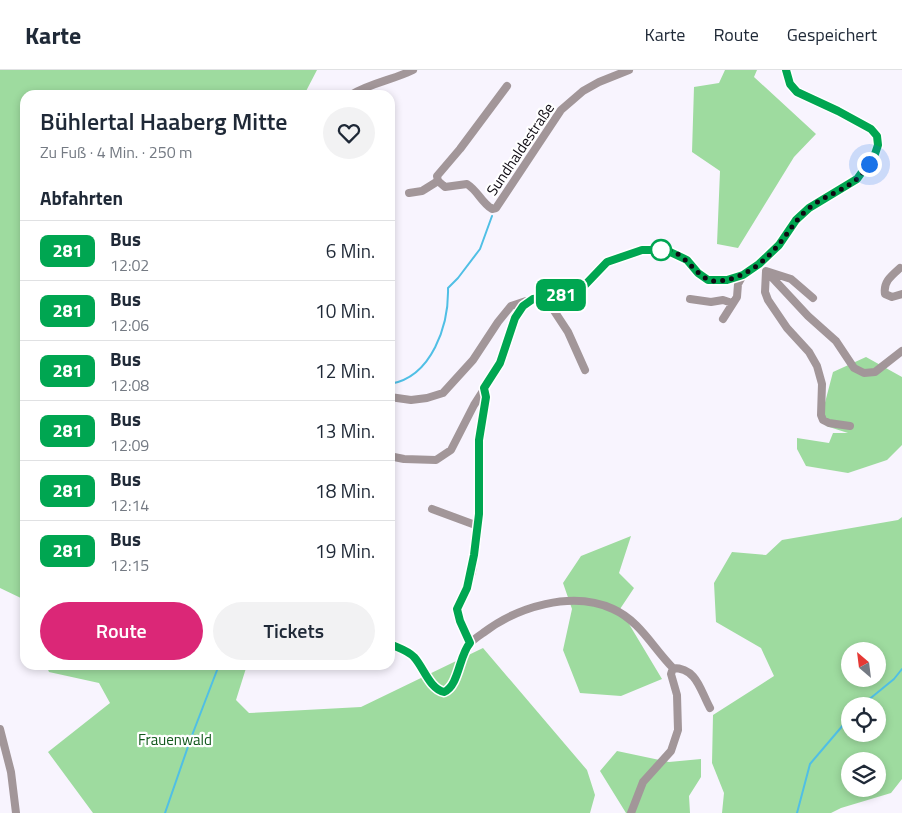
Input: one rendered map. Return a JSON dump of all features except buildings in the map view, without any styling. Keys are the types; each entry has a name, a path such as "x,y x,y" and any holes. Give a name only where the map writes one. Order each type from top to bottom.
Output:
{"street":[{"path":"359,90 397,78 413,70"},
{"name":"Sundhaldestraße","path":"438,181 445,187 467,184 475,189 485,205 492,209 496,208 561,110 577,95 599,82 629,70"},
{"path":"395,398 410,400 443,393 473,360 511,306 533,299 573,293 585,285 607,262 642,250 666,250 687,260 698,273 708,280 727,280 743,275 759,264 779,245 796,220 809,208 857,179 869,164 878,145 877,136 871,129 797,92 790,84 786,70"},
{"path":"409,193 422,191 438,181 437,176 460,150 507,86"},
{"path":"759,264 808,316 836,340 854,368 864,373 875,372 902,351"},
{"path":"900,268 888,280 884,291 885,294 892,297 902,294"},
{"path":"766,271 791,278 813,298"},
{"path":"766,271 765,292 768,300 786,328 809,352 817,366 822,384 822,420 850,426"},
{"path":"723,319 737,297 738,284 743,275"},
{"path":"544,297 568,332 585,370"},
{"path":"395,457 436,460 451,450 484,388 500,363 515,318 523,306 533,299"},
{"path":"690,299 711,302 723,300 732,303"},
{"path":"470,643 457,609 472,572 478,526 478,462 479,440 486,397 484,388"},
{"path":"432,509 478,526"},
{"path":"395,646 414,658 431,682 444,692 450,689 453,684 463,655 470,643 497,622 528,609 564,602 596,603 614,609 636,625 673,668 681,668 689,672 702,691 710,708"},
{"path":"631,813 643,782 666,758 675,741 678,719 676,689 671,674 673,668"},
{"path":"0,729 11,772 16,813"}],"green space":[{"path":"0,70 317,70 307,90 20,90 20,598 0,588"},
{"path":"725,70 757,70 754,77 816,134 794,157 738,248 717,244 720,171 692,152 694,87 719,83"},
{"path":"866,357 902,377 902,445 887,460 848,473 806,466 797,449 797,438 829,443 833,433 848,433 826,426 822,414 833,372"},
{"path":"902,517 902,779 891,793 886,794 886,752 841,752 841,797 878,797 831,813 722,813 724,793 712,763 713,715 774,676 761,648 716,622 714,583 732,552 766,555 782,540 898,520"},
{"path":"631,536 619,573 634,588 620,609 662,679 621,696 580,693 563,650 572,609 563,583 581,556"},
{"name":"Frauenwald","path":"483,648 587,770 595,795 590,813 93,813 48,752 110,703 99,683 49,672 48,670 245,670 236,700 249,713 361,707"},
{"path":"617,751 669,762 701,759 701,777 689,796 690,813 626,813 600,771"}],"waterway":[{"path":"395,382 405,379 417,371 435,347 445,318 448,288 480,249 492,216"},
{"path":"872,697 894,679 902,669"},
{"path":"165,813 217,670"},
{"path":"797,813 810,764 841,728"}],"bus line":[{"name":"281","path":"395,646 414,658 437,688 444,692 450,689 466,647 470,643 457,609 472,572 477,539 479,514 478,451 486,397 484,388 493,377 500,363 510,330 523,306 533,299 573,293 585,285 607,262 642,250 666,250 687,260 698,273 708,280 727,280 743,275 759,264 779,245 796,220 809,208 857,179 869,164 878,145 877,136 871,129 797,92 790,84 786,70"}],"route":[{"path":"661,250 666,250 687,260 698,273 708,280 727,280 743,275 759,264 779,245 796,220 809,208 857,179 869,164"}]}
